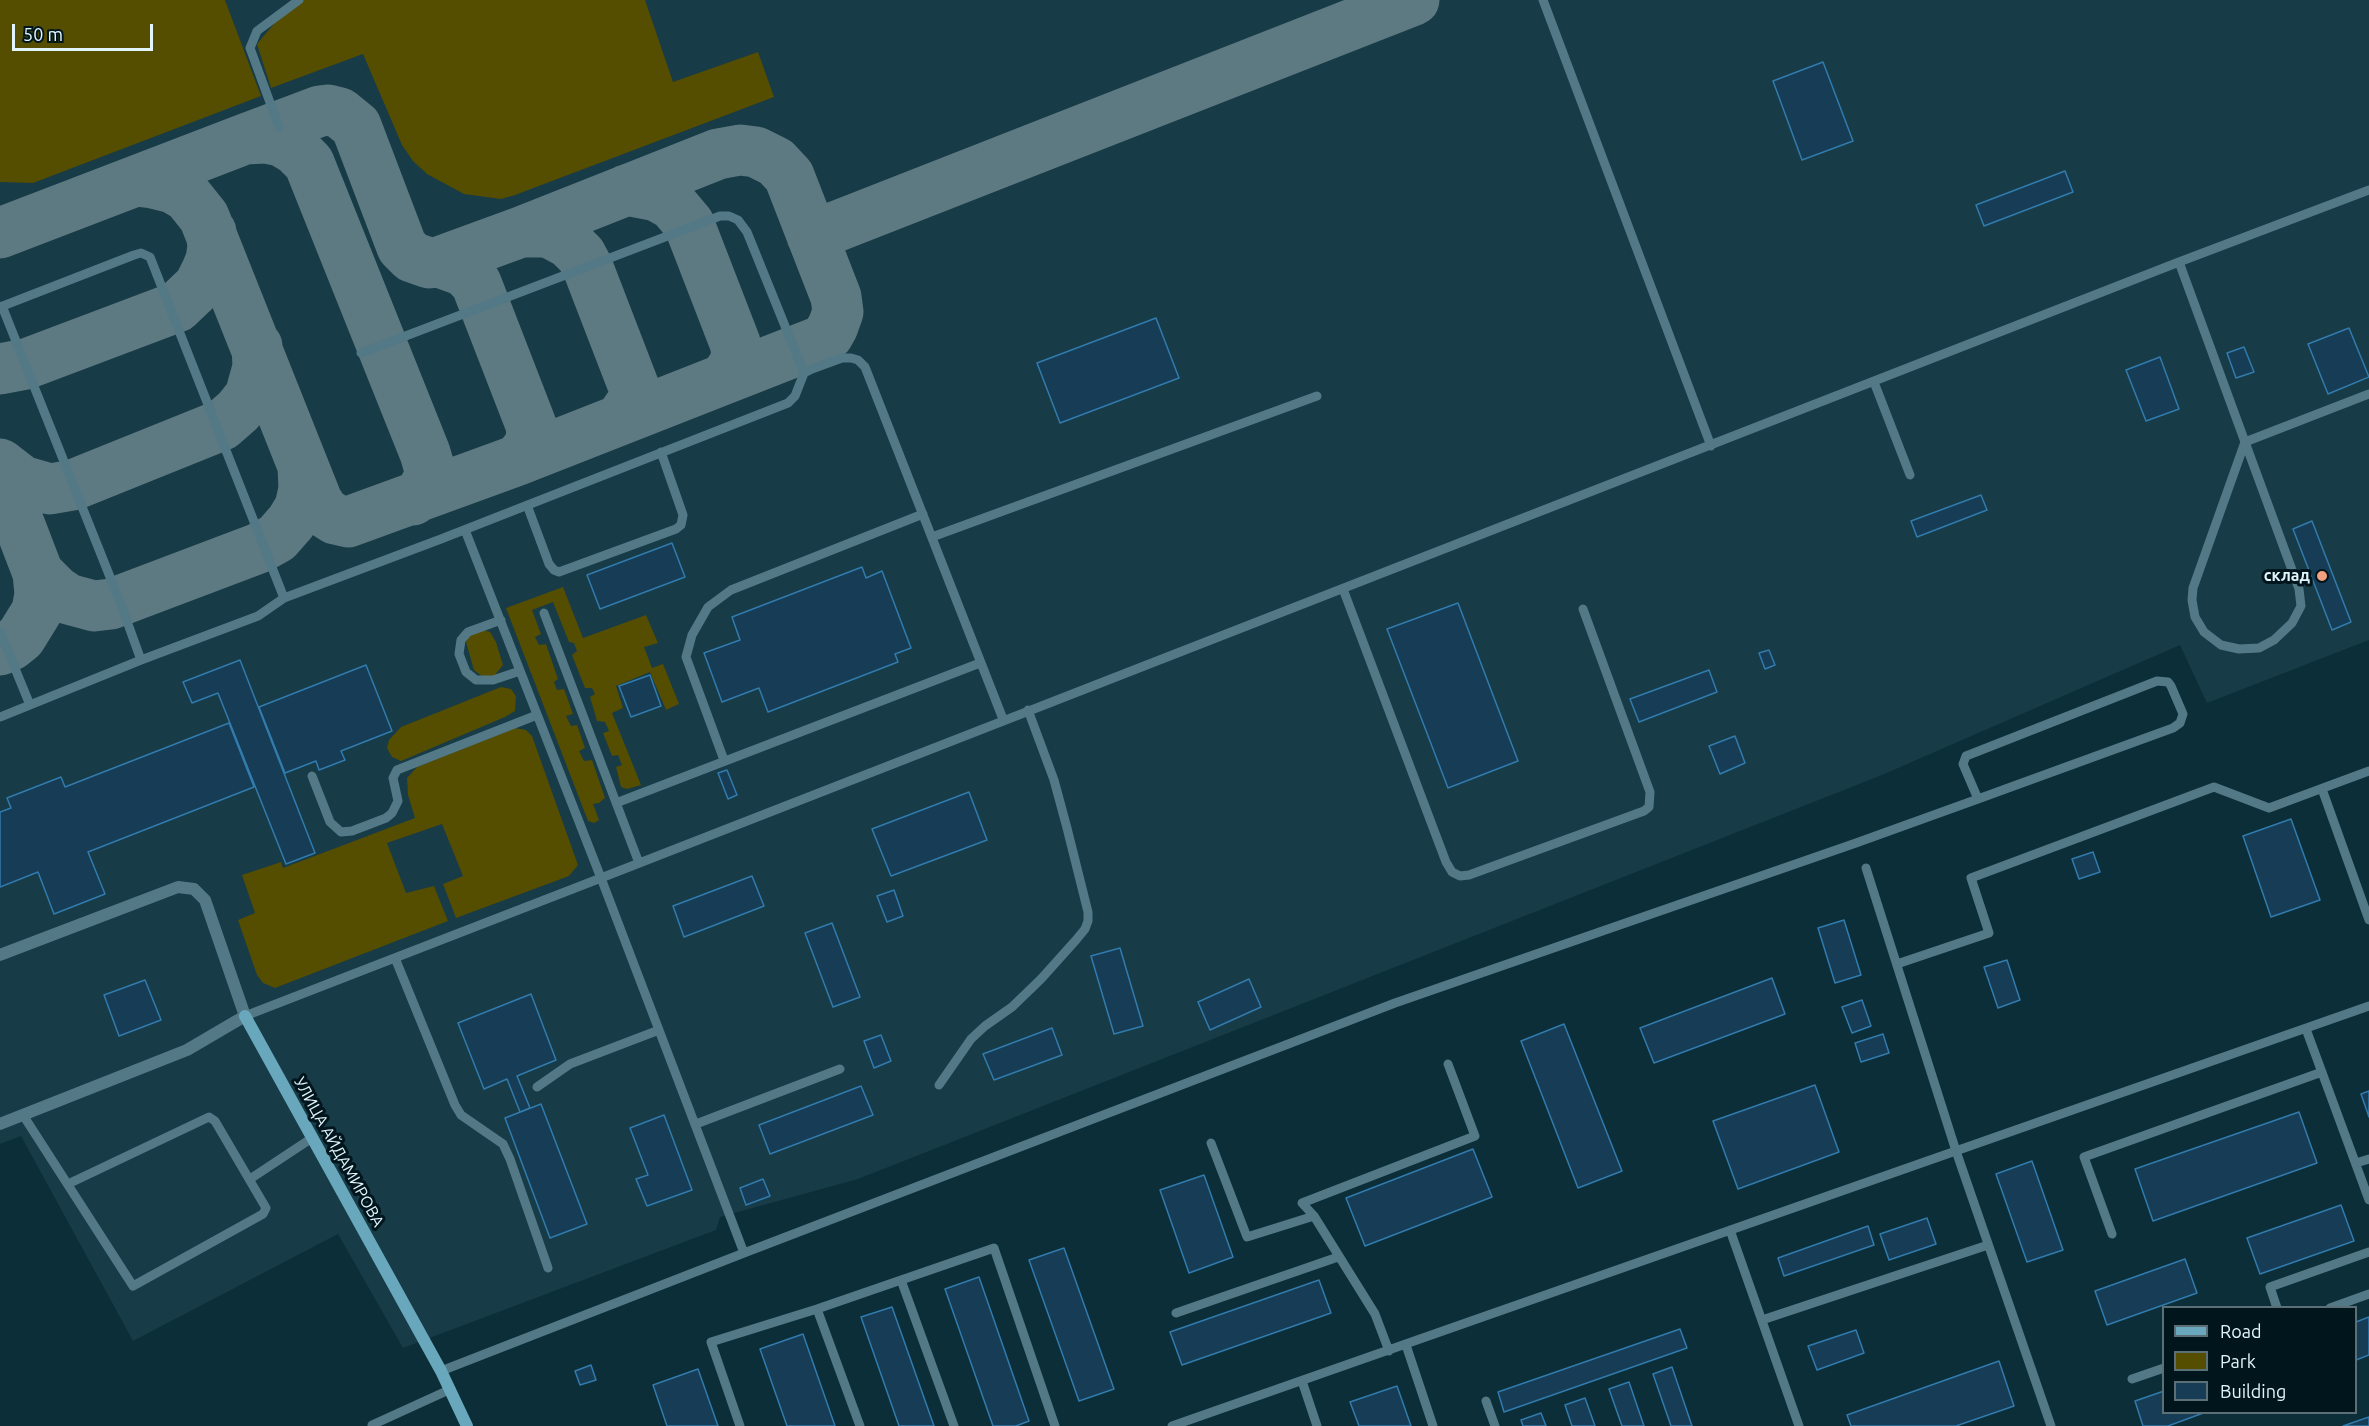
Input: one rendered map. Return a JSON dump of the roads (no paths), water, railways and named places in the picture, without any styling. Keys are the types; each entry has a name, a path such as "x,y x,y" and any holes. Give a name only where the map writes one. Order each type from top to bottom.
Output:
{"main road":[{"name":"УЛИЦА АЙДАМИРОВА","path":"245,1016 451,1389 467,1426"}],"street":[{"name":"УЛИЦА АЙДАМИРОВА","path":"0,955 178,887 194,889 205,900 245,1016"},
{"path":"0,1124 187,1050 245,1016"}],"lane":[{"path":"279,127 250,48 256,31 299,0"},
{"path":"1543,0 1711,446"},
{"path":"245,1016 1003,719 2369,190"},
{"path":"361,353 720,216 729,216 738,220 747,232 804,373"},
{"path":"141,660 120,602 1,307 135,255 141,253 150,257 284,598"},
{"path":"2179,262 2245,442 2299,590 2301,606 2292,623 2274,640 2259,648 2239,649 2221,645 2205,632 2195,617 2192,600 2193,588 2245,442 2369,394"},
{"path":"0,717 258,616 284,598 465,530 788,403 795,396 804,373 842,358 858,360 865,367 1003,719"},
{"path":"1874,382 1910,475"},
{"path":"932,537 1317,396"},
{"path":"527,505 549,564 559,572 676,529 681,525 683,515 661,452"},
{"path":"724,760 686,657 692,635 708,607 731,590 923,514"},
{"path":"465,530 744,1253"},
{"path":"1343,589 1446,862 1452,872 1460,876 1480,871 1644,811 1649,807 1650,792 1583,609"},
{"path":"544,613 639,863"},
{"path":"501,620 468,632 461,640 459,654 470,677 482,681 520,671"},
{"path":"0,632 30,705"},
{"path":"616,803 980,663"},
{"path":"441,1371 1395,1003 1978,799 2173,728 2180,723 2183,714 2171,686 2168,682 2157,681 1966,756 1963,764 1978,799"},
{"path":"939,1085 971,1039 1012,1007 1041,979 1076,940 1088,921 1088,912 1054,780 1028,710"},
{"path":"312,776 330,822 341,832 352,831 386,818 392,813 398,801 393,778 397,770 537,715"},
{"path":"1897,964 1989,933 1971,878 2214,787 2269,808 2369,771"},
{"path":"2322,789 2369,920"},
{"path":"1866,868 1956,1150 2051,1426"},
{"path":"395,958 455,1105 461,1115 502,1144 513,1166 548,1268"},
{"path":"1172,1426 2369,1006"},
{"path":"2306,1029 2369,1200"},
{"path":"537,1087 570,1064 659,1030"},
{"path":"1389,1351 1375,1314 1314,1216 1302,1203 1474,1136 1448,1064"},
{"path":"696,1124 840,1069"},
{"path":"2112,1234 2084,1157 2322,1072"},
{"path":"23,1115 133,1286 263,1214 265,1205 214,1120 209,1117 68,1184"},
{"path":"250,1179 312,1138"},
{"path":"1211,1143 1247,1237 1314,1216"},
{"path":"2356,1163 2369,1159"},
{"path":"1731,1230 1799,1426"},
{"path":"1762,1320 1988,1245"},
{"path":"740,1426 711,1342 818,1309 994,1248 1055,1426"},
{"path":"2276,1306 2270,1287 2369,1252"},
{"path":"1176,1313 1338,1257"},
{"path":"901,1280 954,1426"},
{"path":"2336,1306 2369,1294"},
{"path":"818,1309 860,1426"},
{"path":"1406,1345 1433,1426"},
{"path":"2132,1379 2162,1368"},
{"path":"1302,1381 1317,1426"},
{"path":"372,1425 451,1389"},
{"path":"1486,1401 1495,1426"}],"place":[{"name":"склад","path":"2322,576"}]}
